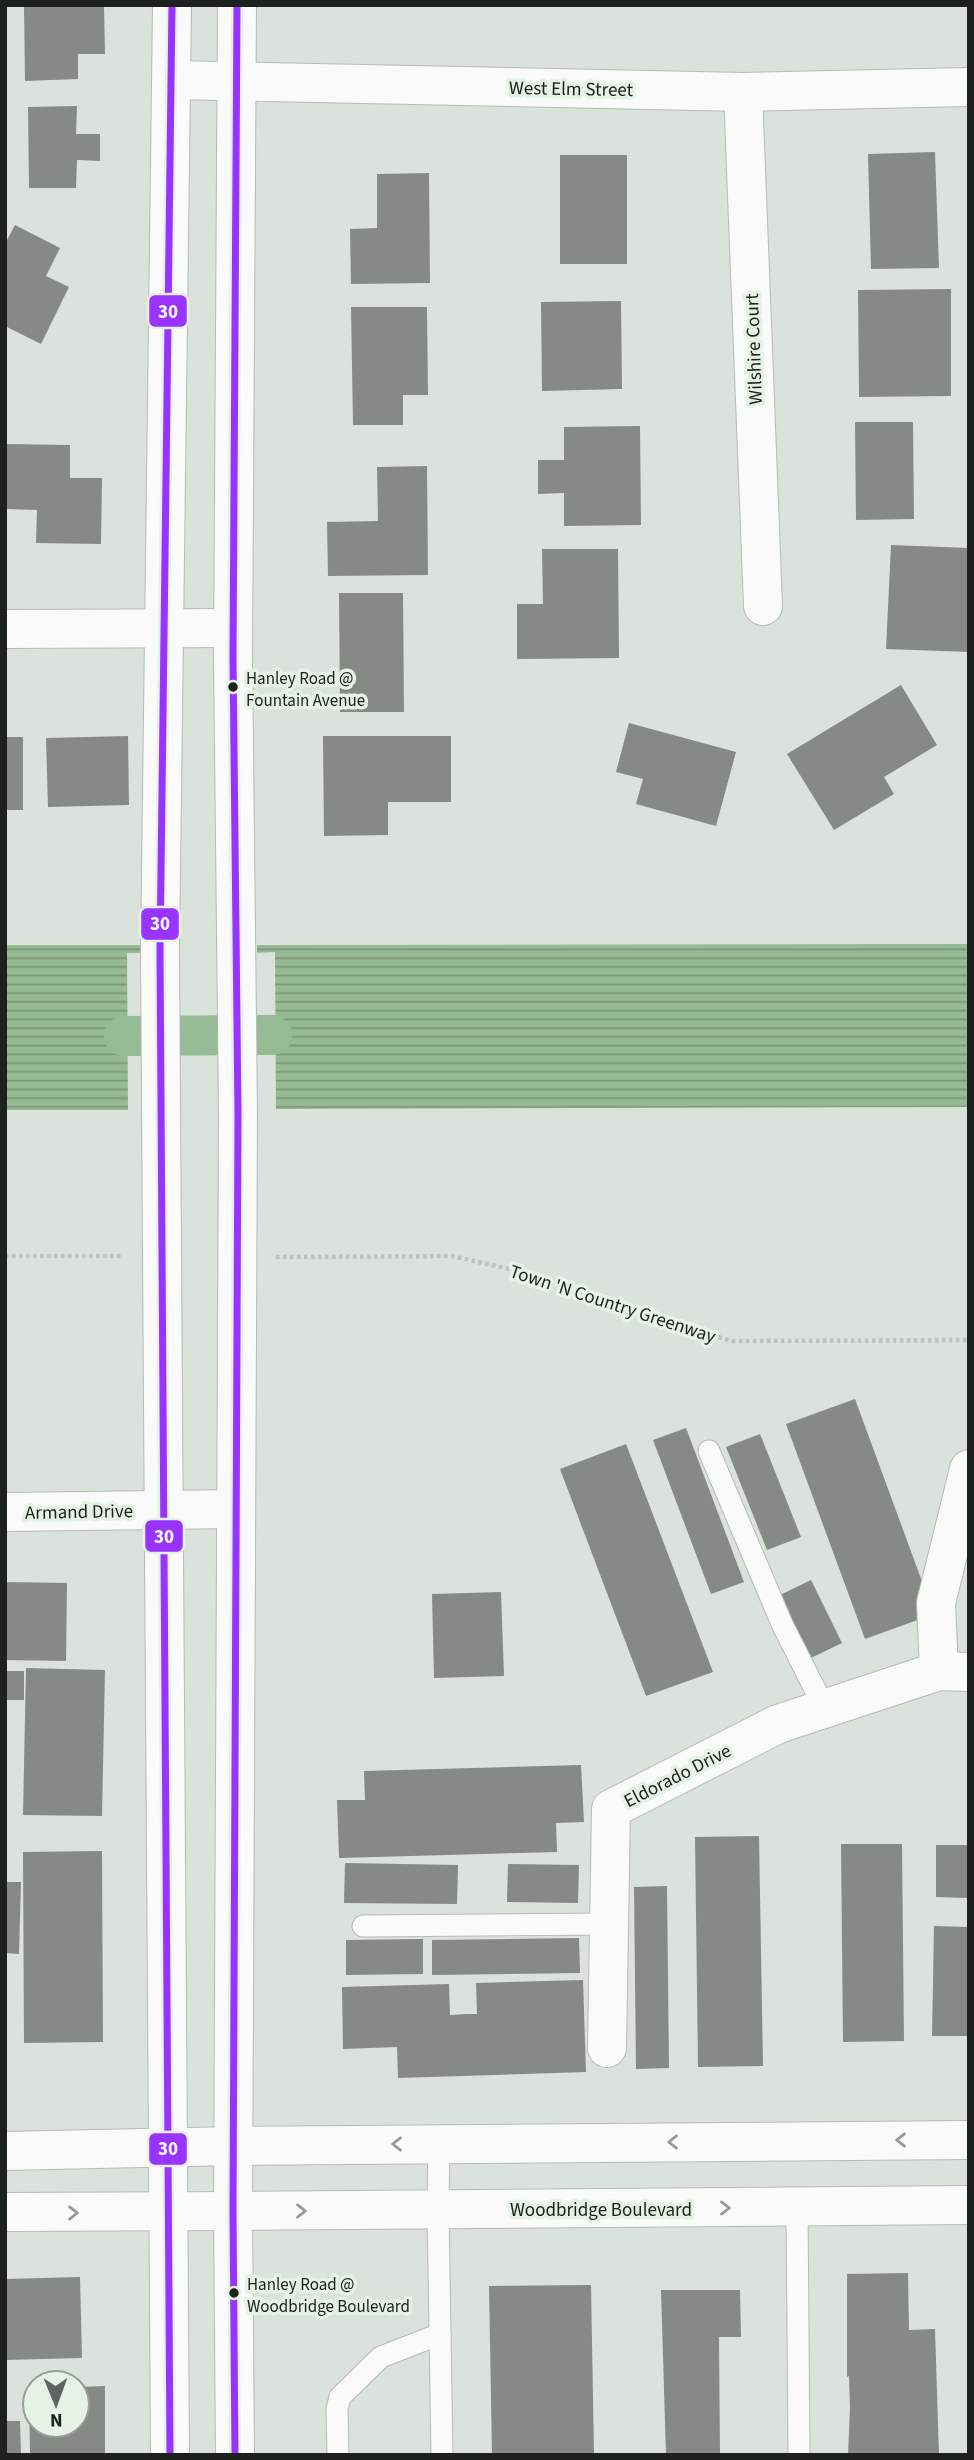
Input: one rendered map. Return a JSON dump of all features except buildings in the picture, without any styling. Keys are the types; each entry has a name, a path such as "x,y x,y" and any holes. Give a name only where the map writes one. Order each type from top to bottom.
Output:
{"main road":[{"path":"170,2455 160,951 172,5"},
{"path":"235,2455 233,2211 238,1115 233,628 237,5"},
{"name":"West Elm Street","path":"172,80 743,92 969,87"},
{"name":"Wilshire Court","path":"743,92 763,606"},
{"path":"5,629 233,628"},
{"path":"954,1671 936,1603 969,1469"},
{"name":"Armand Drive","path":"5,1512 236,1509"},
{"name":"Eldorado Drive","path":"607,2048 611,1809 778,1724 954,1671"},
{"path":"5,2151 234,2146 969,2140"},
{"name":"Woodbridge Boulevard","path":"5,2212 169,2213 969,2205"}],"lane":[{"path":"709,1451 782,1624 825,1709"},
{"path":"363,1926 609,1924"},
{"path":"439,2144 442,2455"},
{"path":"797,2207 799,2455"},
{"path":"338,2455 337,2409 340,2397 381,2357 440,2334"}],"path":[{"path":"5,1256 163,1256"},
{"name":"Town 'N Country Greenway","path":"237,1258 452,1256 527,1273 648,1318 732,1341 969,1340"}],"shaded area":[{"path":"969,944 969,1107 257,1109 257,945"},
{"path":"5,945 140,945 141,1110 5,1110"}],"pier":[{"path":"275,952 276,1113 257,1113 253,953"},
{"path":"127,953 144,953 141,1113 128,1113"}],"waterway":[{"path":"124,1036 272,1035"}],"transit line":[{"name":"30","path":"170,2455 160,951 172,5"},
{"name":"30","path":"235,2455 233,2211 238,1115 233,657 237,5"}],"place":[{"name":"Hanley Road @ Fountain Avenue","path":"233,687"},
{"name":"Hanley Road @ Woodbridge Boulevard","path":"234,2293"}]}
